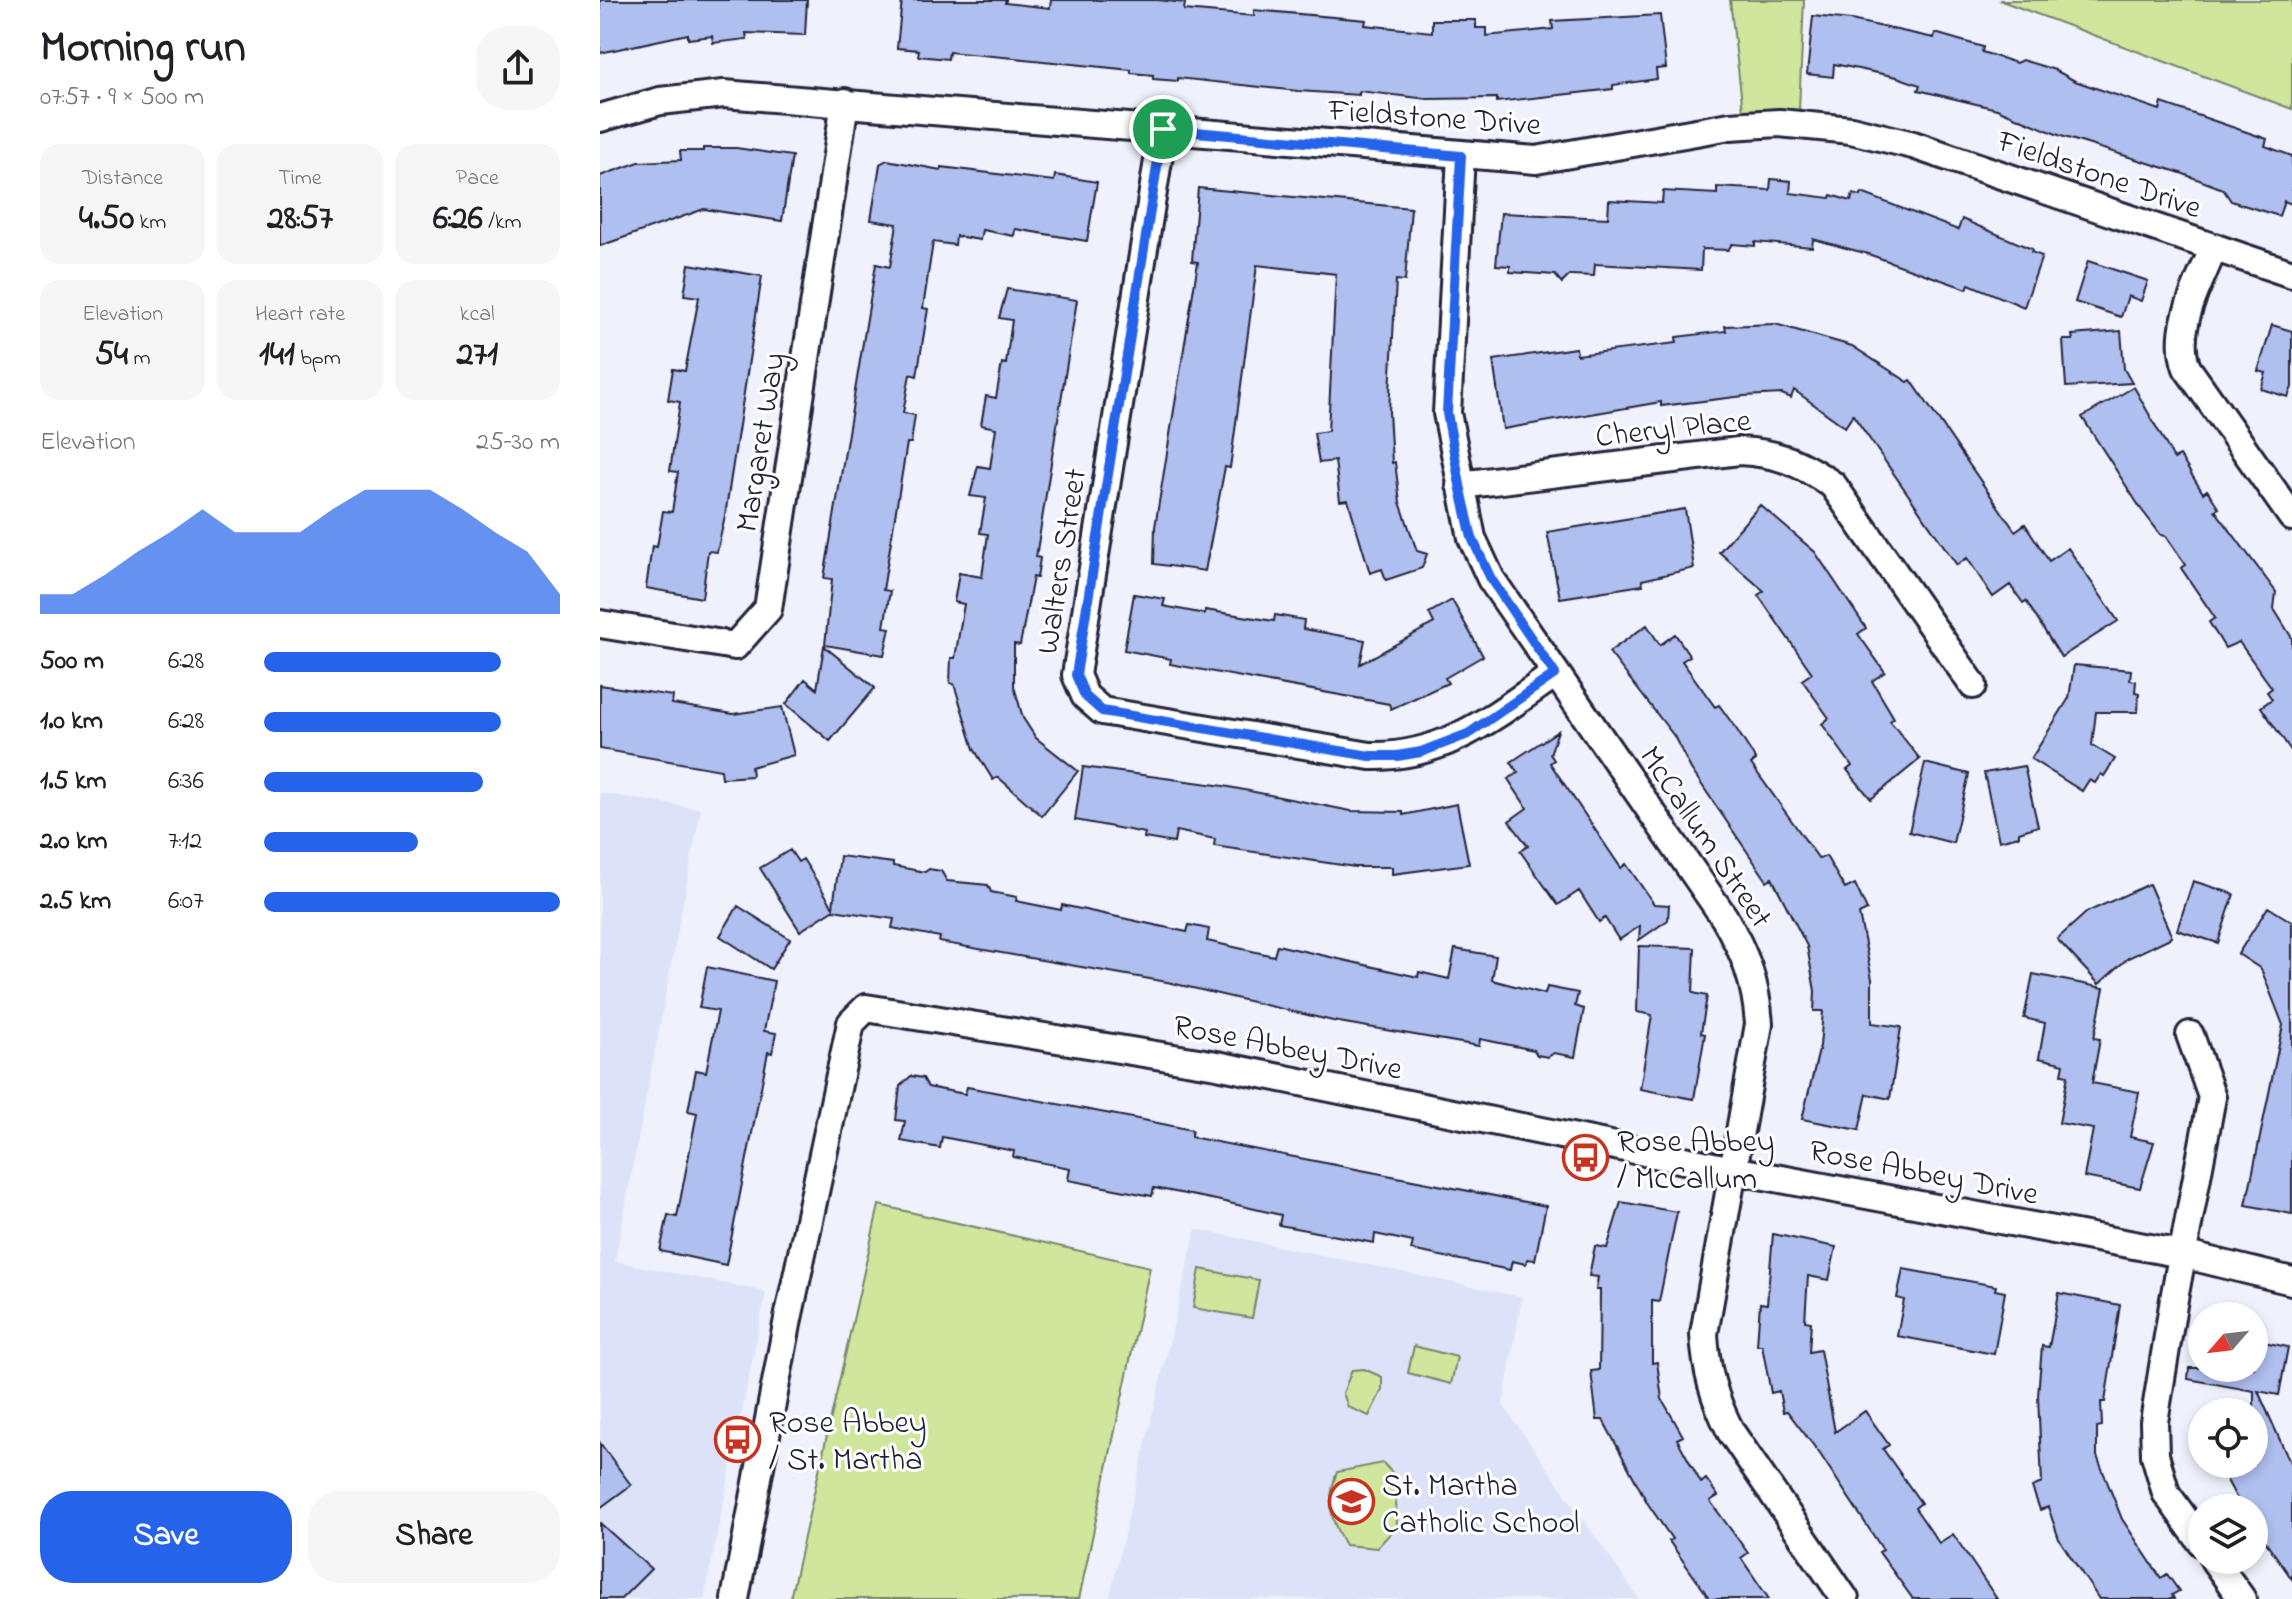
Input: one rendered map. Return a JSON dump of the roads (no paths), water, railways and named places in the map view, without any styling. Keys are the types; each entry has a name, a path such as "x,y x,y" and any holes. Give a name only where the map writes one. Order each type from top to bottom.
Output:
{"street":[{"name":"Fieldstone Drive","path":"600,118 660,101 724,94 1536,160 1730,126 1779,123 1851,130 1913,145 2292,274"},
{"name":"Margaret Way","path":"600,624 735,646 768,609 845,102"},
{"name":"Walters Street","path":"1163,129 1076,675 1085,696 1102,711 1370,756 1397,756 1421,752 1468,734 1555,674"},
{"name":"McCallum Street","path":"1461,156 1447,413 1472,538 1491,579 1745,952 1757,987 1759,1024 1704,1334 1706,1370 1716,1403 1731,1432 1845,1599"},
{"path":"2214,247 2181,332 2180,350 2187,368 2292,517"},
{"name":"Cheryl Place","path":"1460,485 1739,451 1771,452 1833,485 1973,685"},
{"name":"Rose Abbey Drive","path":"735,1599 788,1319 851,1023 866,1008 1217,1065 1733,1170 2182,1254 2292,1281"},
{"path":"2188,1524 2166,1493 2155,1455 2154,1422 2212,1097 2190,1035"},
{"path":"2224,1574 2242,1599"}],"place":[{"name":"Rose Abbey / McCallum","path":"1586,1158"},
{"name":"Rose Abbey / St. Martha","path":"738,1439"},
{"name":"St. Martha Catholic School","path":"1351,1502"}]}
